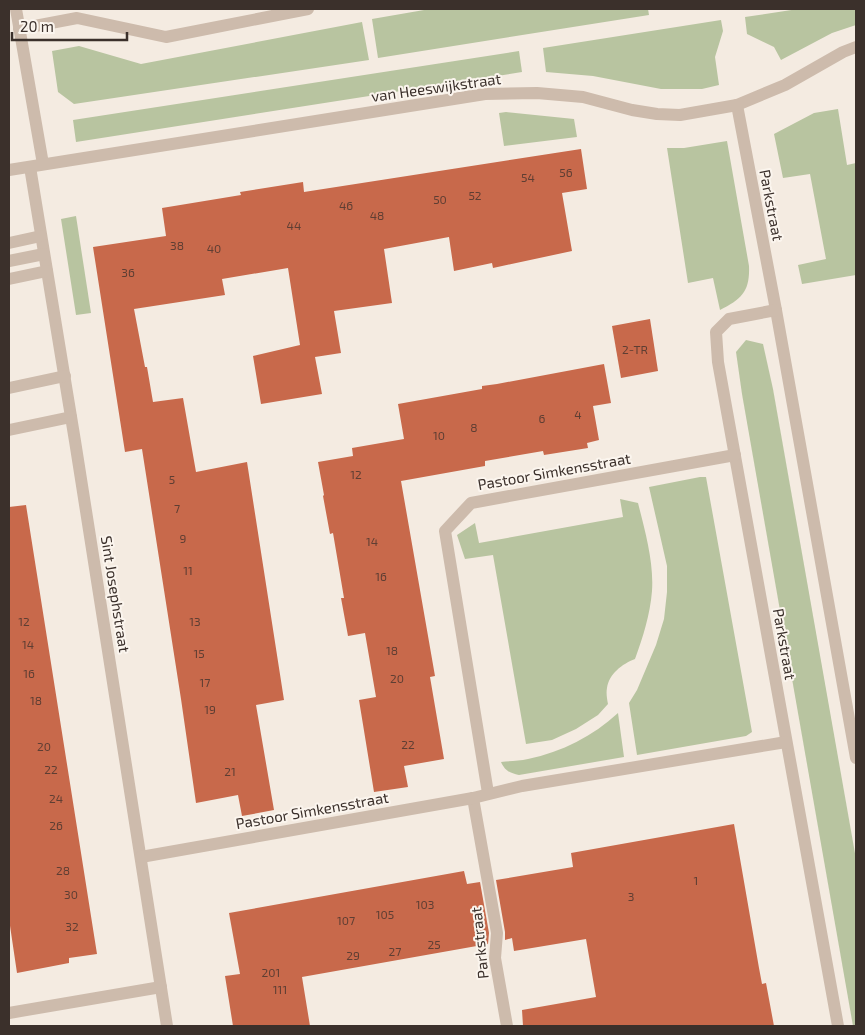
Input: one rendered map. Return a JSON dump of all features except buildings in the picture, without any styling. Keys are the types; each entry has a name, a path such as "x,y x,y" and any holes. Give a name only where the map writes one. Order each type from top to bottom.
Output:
{"street":[{"path":"16,9 43,164"},
{"path":"19,29 78,18 166,37 308,9"},
{"name":"van Heeswijkstraat","path":"9,170 485,94 537,93 583,97 632,110 680,115 737,105 785,86 843,52 856,47"},
{"name":"Parkstraat","path":"737,105 776,310 856,758"},
{"name":"Sint Josephstraat","path":"30,167 167,1026"},
{"path":"9,243 41,236"},
{"path":"9,261 44,254"},
{"path":"9,279 47,271"},
{"name":"Parkstraat","path":"776,310 729,319 716,332 718,362 838,1026"},
{"path":"9,388 64,376"},
{"path":"9,430 71,417"},
{"name":"Pastoor Simkensstraat","path":"488,793 445,531 471,503 735,455"},
{"name":"Pastoor Simkensstraat","path":"141,857 472,798 531,785 786,742"},
{"name":"Parkstraat","path":"472,798 497,933 495,958 507,1026"},
{"path":"9,1014 161,987"}],"green space":[{"path":"424,9 648,9 649,15 378,58 372,19"},
{"path":"798,9 856,9 856,25 832,33 781,60 774,47 747,34 745,17"},
{"path":"721,20 723,31 715,57 719,85 702,89 661,89 593,76 546,72 543,48"},
{"path":"362,22 369,60 74,104 58,92 52,51 79,46 141,64"},
{"path":"519,51 522,72 76,142 73,120"},
{"path":"838,109 847,165 856,163 856,275 802,284 798,265 826,259 810,174 783,178 774,134 814,113"},
{"path":"506,112 574,119 577,137 504,146 499,113"},
{"path":"727,141 749,275 746,288 739,298 720,310 713,278 688,283 667,148 684,148"},
{"path":"76,216 91,313 76,315 61,219"},
{"path":"746,340 763,344 773,389 856,859 856,1026 853,1026 742,394 736,352"},
{"path":"706,477 752,732 746,736 637,755 629,703 637,690 656,645 664,619 667,592 667,566 649,487"},
{"path":"620,499 638,503 652,569 650,609 635,659 621,667 610,678 607,690 608,704 598,715 576,729 552,740 526,744 493,555 465,559 457,535 475,523 479,543 623,517"},
{"path":"618,713 624,757 519,775 508,771 501,762 518,761 541,756 565,747 588,736"}]}
